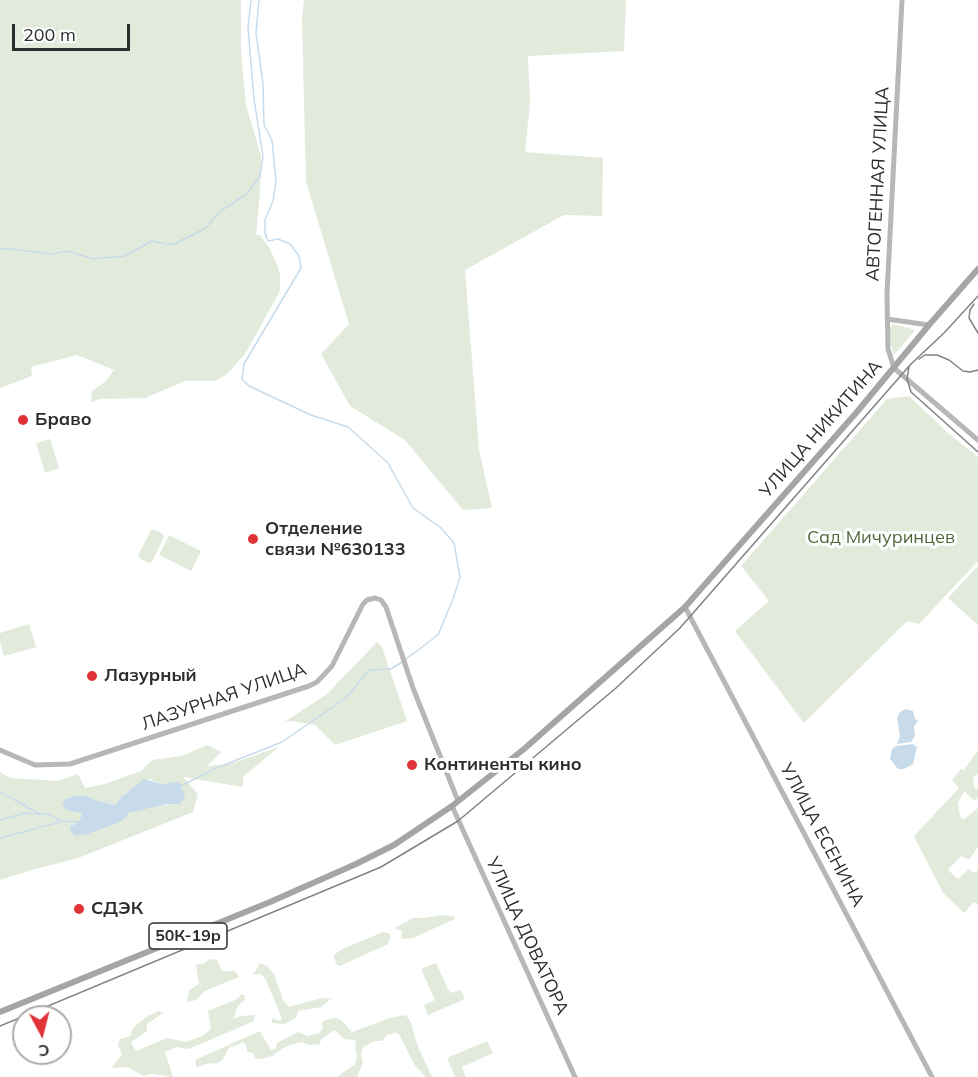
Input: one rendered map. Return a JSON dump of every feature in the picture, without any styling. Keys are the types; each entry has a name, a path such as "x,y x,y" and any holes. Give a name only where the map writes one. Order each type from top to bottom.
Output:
{"main road":[{"name":"УЛИЦА НИКИТИНА","path":"685,608 978,269"},
{"name":"50К-19р","path":"0,1012 270,902 356,864 394,844 452,806 524,749 685,608"}],"street":[{"name":"АВТОГЕННАЯ УЛИЦА","path":"894,368 888,349 887,319 902,0"},
{"path":"887,319 929,325"},
{"path":"894,368 978,440"},
{"name":"ЛАЗУРНАЯ УЛИЦА","path":"0,750 35,765 70,764 309,686 317,682 332,666 363,604 375,598 381,600 386,607 413,688 458,801"},
{"name":"УЛИЦА ЕСЕНИНА","path":"685,608 932,1077"},
{"name":"УЛИЦА ДОВАТОРА","path":"452,806 575,1077"}],"green space":[{"path":"0,0 241,0 241,51 246,105 261,156 256,235 260,235 269,247 276,262 280,274 280,291 245,354 227,374 215,381 185,381 145,398 100,399 91,402 92,391 106,381 114,370 77,355 31,367 32,376 0,388"},
{"path":"304,0 626,0 624,51 528,56 530,102 525,152 603,158 602,216 564,215 465,270 479,450 492,508 463,510 405,440 350,406 321,354 349,324 306,182 302,18"},
{"path":"893,324 915,330 894,355 890,340 890,328"},
{"name":"Сад Мичуринцев","path":"909,396 948,433 978,457 978,561 919,624 907,621 804,723 735,631 769,601 741,566 887,399"},
{"path":"50,439 59,468 45,473 36,443"},
{"path":"151,530 163,534 164,537 152,562 149,563 138,556"},
{"path":"169,535 201,551 191,571 159,555"},
{"path":"978,566 978,625 948,598"},
{"path":"29,624 36,647 4,656 0,633"},
{"path":"377,642 382,647 407,721 335,745 315,725 291,721 283,723 327,694"},
{"path":"207,745 221,752 207,766 230,764 279,747 243,777 243,787 183,777 198,794 193,812 78,858 0,880 0,772 10,778 57,781 78,774 85,788 105,784 141,771 152,760 182,756","holes":["149,779 162,784 180,784 181,788 174,804 153,806 128,813 116,824 88,834 81,813 65,799 87,796 97,801 116,805 125,793"]},
{"path":"978,750 978,774 973,777 978,797 975,801 964,791 958,803 963,820 978,808 978,847 969,860 961,856 948,870 958,879 969,869 974,873 978,870 978,905 974,902 964,913 943,893 914,836 959,788 952,780 961,769 964,770"},
{"path":"454,916 455,919 413,938 402,939 403,932 395,928 413,918"},
{"path":"383,932 391,934 388,944 340,966 336,964 334,955 342,949"},
{"path":"209,959 217,960 222,971 235,971 239,977 205,991 196,1000 187,1002 189,990 199,984 196,965 205,963"},
{"path":"260,963 267,966 274,974 283,1000 289,1007 321,998 331,999 321,1007 298,1011 296,1018 284,1024 272,1023 272,1018 279,1021 282,1019 266,980 261,974 253,975"},
{"path":"436,963 450,993 461,990 465,999 428,1015 424,1005 435,1000 421,969"},
{"path":"244,995 245,1000 238,1006 233,1019 255,1015 254,1021 191,1048 177,1047 165,1052 173,1077 152,1074 144,1076 127,1067 111,1068 122,1055 118,1045 120,1039 130,1036 133,1028 146,1017 159,1011 163,1013 147,1024 147,1031 131,1042 136,1051 167,1038 186,1042 202,1036 211,1029 208,1011 235,1000"},
{"path":"406,1015 412,1024 418,1047 432,1077 426,1077 415,1066 399,1034 395,1033 387,1035 382,1041 374,1041 362,1048 363,1062 357,1077 337,1077 355,1064 357,1056 354,1049 355,1040 344,1039 335,1030 321,1039 320,1044 309,1045 302,1042 293,1044 272,1056 261,1059 255,1059 253,1053 247,1052 244,1042 229,1048 218,1063 205,1064 197,1068 195,1060 260,1031 271,1050 276,1048 277,1043 298,1032 307,1036 319,1033 323,1028 322,1022 328,1019 341,1020 352,1032 390,1018"},
{"path":"487,1041 493,1053 462,1067 466,1077 455,1077 447,1058"}],"water":[{"path":"906,709 913,711 918,721 914,726 915,736 911,742 897,744 900,736 897,718 900,712"},
{"path":"913,744 917,747 913,764 904,769 898,769 890,759 892,749 896,746"},
{"path":"144,779 162,784 177,782 183,785 181,788 185,795 184,799 179,804 167,804 128,813 127,817 116,824 88,834 75,836 71,832 70,827 79,822 82,815 66,810 62,803 65,799 87,796 97,801 116,805 120,798"}],"waterway":[{"path":"0,248 52,254 68,251 93,259 124,256 152,241 172,245 206,228 219,212 245,195 260,177 263,156 254,99 248,28 251,0"},
{"path":"259,0 256,33 263,84 264,125 272,140 276,181 273,201 265,220 265,233 268,241 278,239 290,244 299,256 301,268 244,364 242,379 249,386 311,415 348,427 388,463 413,508 441,528 454,543 460,577 453,599 438,635 406,659"},
{"path":"183,785 214,769 282,742 347,697 369,670 391,669 402,662"},
{"path":"0,792 40,814 48,814 61,821 79,822"},
{"path":"0,820 25,813 39,814"},
{"path":"0,838 60,822"}],"tram line":[{"path":"0,1026 381,867 458,821 616,688 680,628 911,364 978,296"},
{"path":"974,304 969,318 978,333"},
{"path":"919,359 925,355 937,355 949,360 963,371 978,370"},
{"path":"909,367 907,379 911,392 978,452"}],"place":[{"name":"Браво","path":"23,420"},
{"name":"Отделение связи №630133","path":"253,539"},
{"name":"Лазурный","path":"92,676"},
{"name":"Континенты кино","path":"412,765"},
{"name":"СДЭК","path":"79,909"}]}
